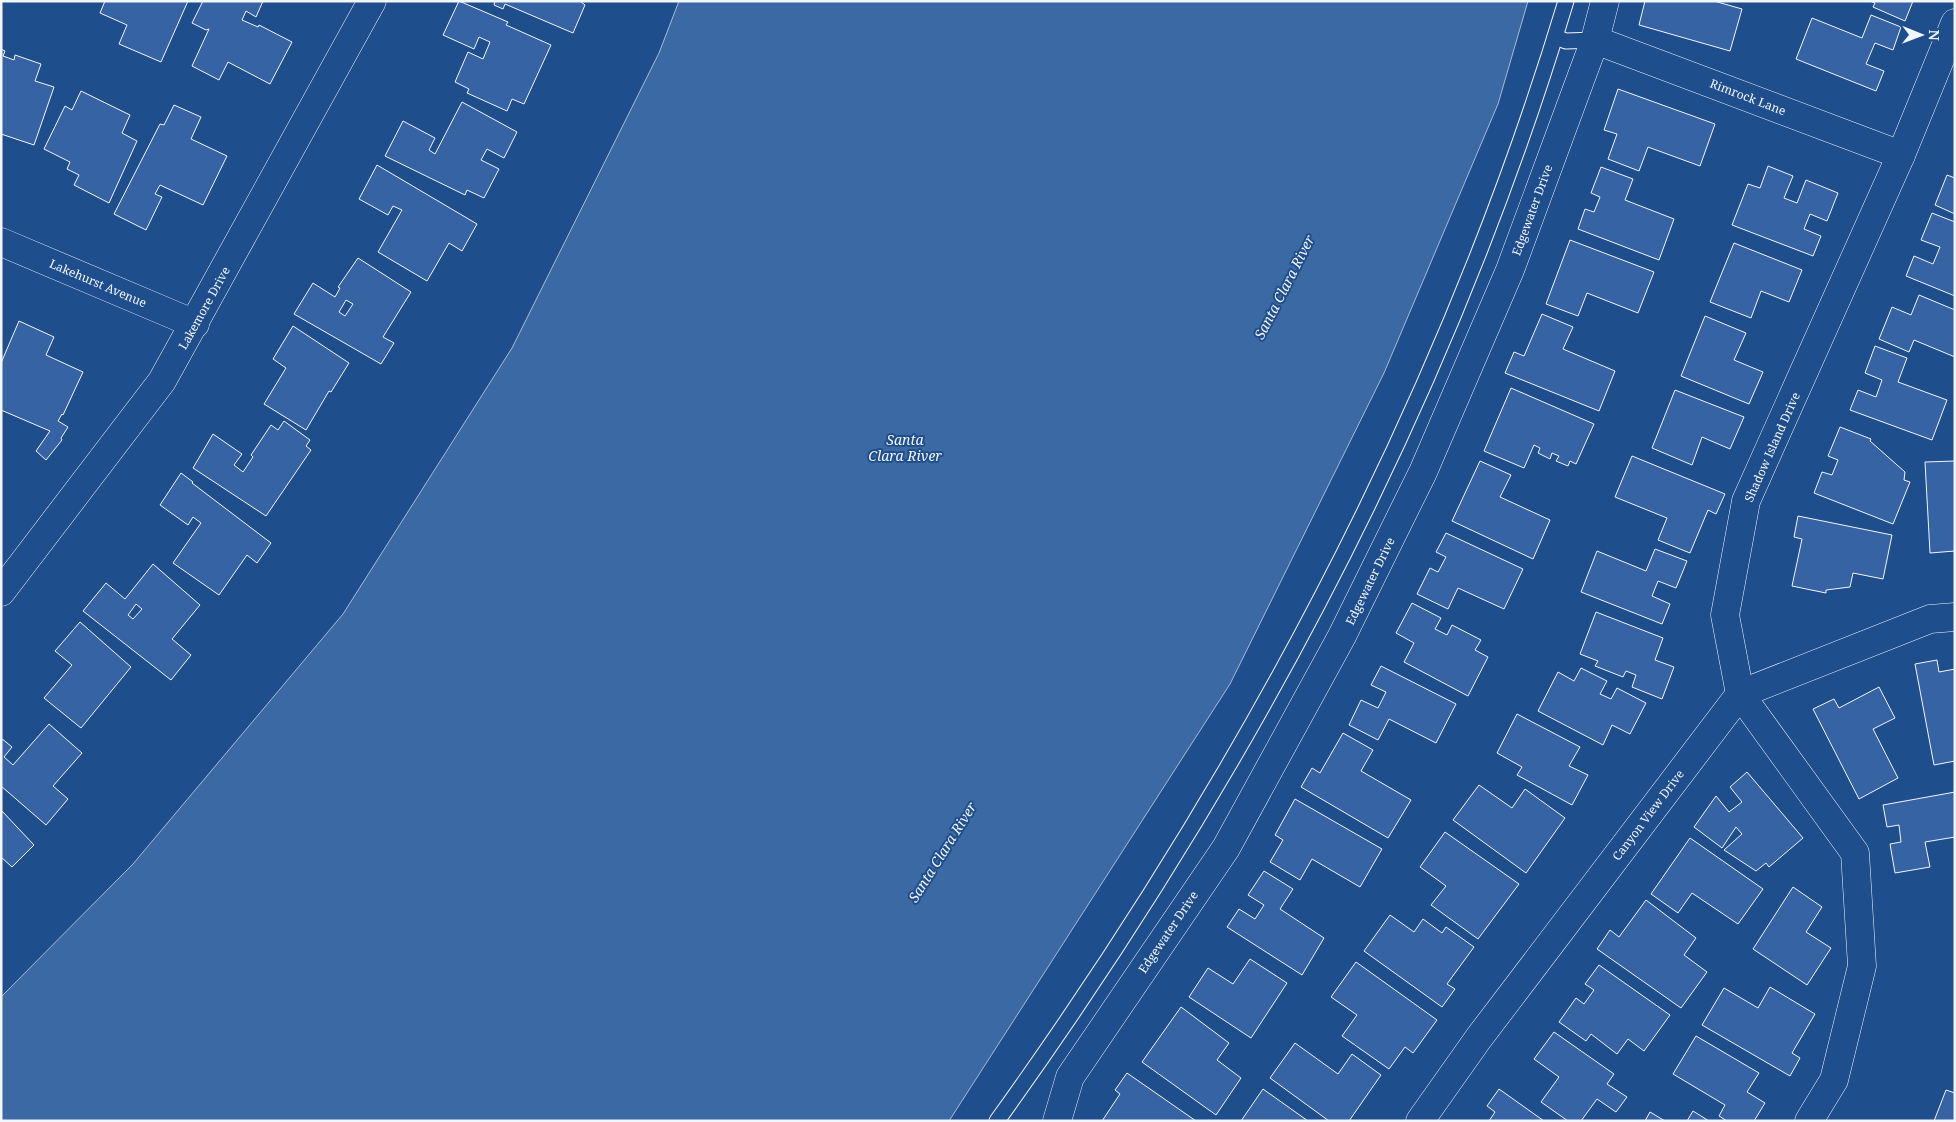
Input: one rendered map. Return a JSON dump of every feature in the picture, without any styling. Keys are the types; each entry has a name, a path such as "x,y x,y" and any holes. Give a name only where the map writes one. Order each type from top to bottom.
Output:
{"street":[{"name":"Lakemore Drive","path":"1,592 162,381 372,1"},
{"name":"Edgewater Drive","path":"1057,1121 1070,1077 1226,848 1346,628 1424,472 1510,270 1595,40 1605,1"},
{"name":"Shadow Island Drive","path":"1808,1121 1834,1080 1862,966 1855,852 1740,694 1725,615 1746,501 1901,155 1955,24"},
{"name":"Rimrock Lane","path":"1595,40 1901,155"},
{"name":"Lakehurst Avenue","path":"1,242 195,324"},
{"path":"1740,694 1930,619 1955,617"},
{"name":"Canyon View Drive","path":"1420,1121 1484,1032 1740,694"}],"lane":[{"path":"997,1121 1060,1033 1188,835 1263,708 1344,554 1417,400 1486,234 1556,38 1566,1"},
{"path":"1556,38 1566,41 1595,40"}],"water":[{"name":"Santa Clara River","path":"679,1 1528,1 1498,104 1384,373 1230,684 949,1121 1,1121 1,997 133,864 343,614 512,348 659,53"}],"building":[{"path":"105,1 188,1 161,62 119,44 127,25 100,13"},
{"path":"203,1 263,1 256,17 246,11 242,20 258,27 259,25 292,42 270,84 228,62 219,80 192,66 209,29 206,30 192,23"},
{"path":"459,1 508,22 506,25 551,45 524,104 512,99 507,111 467,93 469,89 455,82 468,52 483,59 490,42 479,37 474,49 443,35"},
{"path":"495,1 580,1 585,5 573,33 505,4 503,9 494,5"},
{"path":"1645,1 1714,1 1742,9 1730,51 1639,25"},
{"path":"1870,1 1913,1 1905,21 1873,7 1875,3"},
{"path":"1871,15 1901,27 1893,50 1875,43 1866,64 1884,71 1876,91 1796,59 1812,18 1862,38"},
{"path":"1,49 5,51 3,56 14,60 15,55 41,64 35,81 54,87 34,145 1,134"},
{"path":"1618,89 1715,124 1700,166 1648,147 1639,171 1608,159 1617,134 1604,130"},
{"path":"81,91 130,115 122,133 137,141 109,203 74,185 79,175 67,169 70,162 44,149 65,106 72,110"},
{"path":"462,102 517,132 504,158 487,149 481,160 499,169 484,198 467,190 465,195 385,156 403,121 435,138 429,150 435,154"},
{"path":"174,105 201,117 191,139 227,156 203,205 160,185 155,194 162,197 146,230 114,214 160,124 164,125"},
{"path":"377,165 477,224 462,251 449,243 427,281 378,252 402,210 393,206 388,215 359,199"},
{"path":"1768,166 1793,176 1784,198 1797,203 1806,180 1838,193 1827,221 1810,214 1804,229 1821,236 1813,256 1732,225 1748,184 1760,188"},
{"path":"1601,167 1633,179 1625,200 1674,219 1659,260 1578,229 1585,209 1594,212 1600,197 1591,193"},
{"path":"1947,175 1955,178 1955,214 1935,205"},
{"path":"1932,213 1955,222 1955,296 1906,276 1914,256 1933,264 1940,247 1921,240"},
{"path":"1570,240 1654,272 1638,313 1587,293 1578,316 1546,304"},
{"path":"1734,243 1802,270 1789,302 1761,291 1751,318 1710,302"},
{"path":"358,258 411,292 383,337 394,343 381,364 294,314 313,283 335,297 340,288 338,287","holes":["346,300 353,304 345,316 339,312"]},
{"path":"1919,295 1955,310 1955,357 1914,340 1909,352 1879,339 1892,307 1911,315"},
{"path":"1542,314 1573,327 1563,349 1615,371 1599,411 1505,373 1514,352 1524,356"},
{"path":"1705,316 1746,333 1734,360 1763,372 1749,404 1681,376"},
{"path":"19,321 54,337 46,355 83,372 63,415 58,421 68,427 61,438 62,440 46,460 36,451 50,431 1,410 1,363"},
{"path":"293,326 349,363 331,392 329,391 306,430 264,404 286,368 273,359"},
{"path":"1875,346 1907,358 1898,382 1947,400 1932,440 1850,410 1858,390 1876,397 1882,380 1865,373"},
{"path":"1511,388 1594,424 1576,464 1570,461 1568,466 1556,461 1559,456 1552,453 1550,459 1538,453 1540,448 1534,445 1524,468 1484,451"},
{"path":"1675,390 1744,417 1730,449 1702,437 1692,465 1652,448"},
{"path":"284,421 310,440 306,446 311,450 266,516 193,468 213,434 242,454 234,465 243,472 253,457 251,455 271,425 278,430"},
{"path":"1840,427 1871,439 1870,441 1905,472 1904,480 1910,482 1893,524 1814,493 1822,472 1832,475 1838,460 1828,456"},
{"path":"1632,456 1725,494 1716,514 1708,510 1690,553 1658,540 1667,518 1615,497"},
{"path":"1480,461 1511,475 1500,497 1550,520 1533,559 1452,521"},
{"path":"1955,461 1955,551 1930,553 1925,462"},
{"path":"181,473 271,543 257,563 247,555 219,595 173,563 201,523 193,517 188,525 160,505"},
{"path":"1798,516 1892,535 1883,579 1853,573 1850,587 1826,590 1826,593 1792,586 1802,539 1794,537"},
{"path":"1446,533 1523,569 1504,609 1458,588 1448,609 1417,594 1430,568 1438,572 1446,557 1436,552"},
{"path":"1655,549 1687,561 1676,588 1658,581 1652,596 1670,604 1662,624 1581,592 1597,551 1646,571"},
{"path":"153,564 200,605 172,639 191,655 171,680 83,611 106,583 125,599","holes":["136,604 142,609 133,619 128,615"]},
{"path":"1412,603 1441,618 1435,629 1447,635 1452,625 1481,640 1475,650 1488,657 1468,696 1404,662 1414,643 1396,633"},
{"path":"1596,612 1663,638 1655,660 1674,667 1662,699 1632,687 1636,675 1626,671 1623,677 1595,666 1598,661 1580,654"},
{"path":"80,622 131,667 81,728 44,698 72,665 55,651"},
{"path":"1937,660 1939,672 1955,669 1955,761 1934,765 1915,664"},
{"path":"1381,666 1456,704 1436,743 1389,719 1378,740 1349,725 1361,700 1378,708 1386,692 1371,685"},
{"path":"1581,668 1607,681 1600,694 1611,699 1617,688 1646,703 1630,734 1612,725 1603,745 1538,711 1558,672 1574,681"},
{"path":"1879,687 1895,718 1873,729 1898,778 1859,799 1813,709 1834,699 1839,708"},
{"path":"1517,714 1580,747 1569,766 1588,775 1572,805 1517,775 1522,767 1497,753"},
{"path":"49,724 82,753 53,786 68,799 46,825 1,786 1,738 12,747 4,757 13,765"},
{"path":"1343,733 1373,750 1361,771 1411,800 1388,838 1301,787 1312,768 1320,773"},
{"path":"1747,772 1803,838 1769,867 1766,863 1756,871 1724,850 1742,834 1736,827 1722,848 1694,827 1716,796 1729,812 1742,802 1730,787"},
{"path":"1479,785 1512,808 1525,789 1565,818 1526,873 1453,820"},
{"path":"1955,792 1955,837 1925,842 1930,867 1895,873 1890,844 1901,842 1899,825 1887,827 1883,805"},
{"path":"1295,799 1382,849 1360,887 1312,859 1300,880 1270,862 1283,840 1275,835"},
{"path":"1,810 34,845 12,867 1,857"},
{"path":"1445,832 1519,884 1478,939 1431,905 1446,886 1420,867"},
{"path":"1690,838 1763,889 1738,924 1692,893 1678,913 1651,894"},
{"path":"1264,871 1293,889 1280,909 1324,938 1302,975 1227,927 1239,909 1255,919 1264,905 1248,895"},
{"path":"1793,887 1822,907 1806,932 1831,948 1807,985 1753,949"},
{"path":"1646,900 1696,938 1684,955 1707,972 1681,1008 1597,949 1610,930 1619,937"},
{"path":"1390,915 1414,932 1423,919 1442,933 1446,927 1474,947 1447,984 1455,989 1442,1007 1364,951"},
{"path":"1250,959 1287,983 1251,1038 1189,997 1208,968 1233,984"},
{"path":"1356,962 1437,1020 1413,1053 1405,1047 1389,1069 1342,1036 1357,1015 1331,997"},
{"path":"1599,965 1670,1015 1644,1051 1628,1039 1617,1054 1591,1034 1586,1041 1559,1022 1576,998 1584,1004 1594,990 1585,984"},
{"path":"1770,987 1815,1014 1792,1053 1800,1058 1790,1076 1702,1025 1724,988 1758,1008"},
{"path":"1181,1007 1229,1043 1217,1060 1241,1078 1216,1115 1142,1062"},
{"path":"1554,1032 1614,1074 1607,1084 1627,1097 1616,1112 1597,1099 1581,1121 1568,1121 1541,1102 1559,1077 1534,1059"},
{"path":"1696,1036 1759,1073 1747,1092 1765,1103 1754,1121 1727,1121 1719,1116 1725,1105 1673,1074"},
{"path":"1295,1043 1338,1074 1352,1054 1381,1075 1349,1121 1329,1121 1270,1078"},
{"path":"1127,1073 1196,1121 1102,1121 1120,1094 1115,1090"},
{"path":"1263,1089 1308,1121 1241,1121"},
{"path":"1499,1089 1544,1121 1489,1121 1495,1112 1487,1106"},
{"path":"1946,1090 1955,1093 1955,1121 1934,1121"},
{"path":"1693,1111 1709,1121 1687,1121"},
{"path":"1650,1112 1665,1121 1645,1121"}]}
